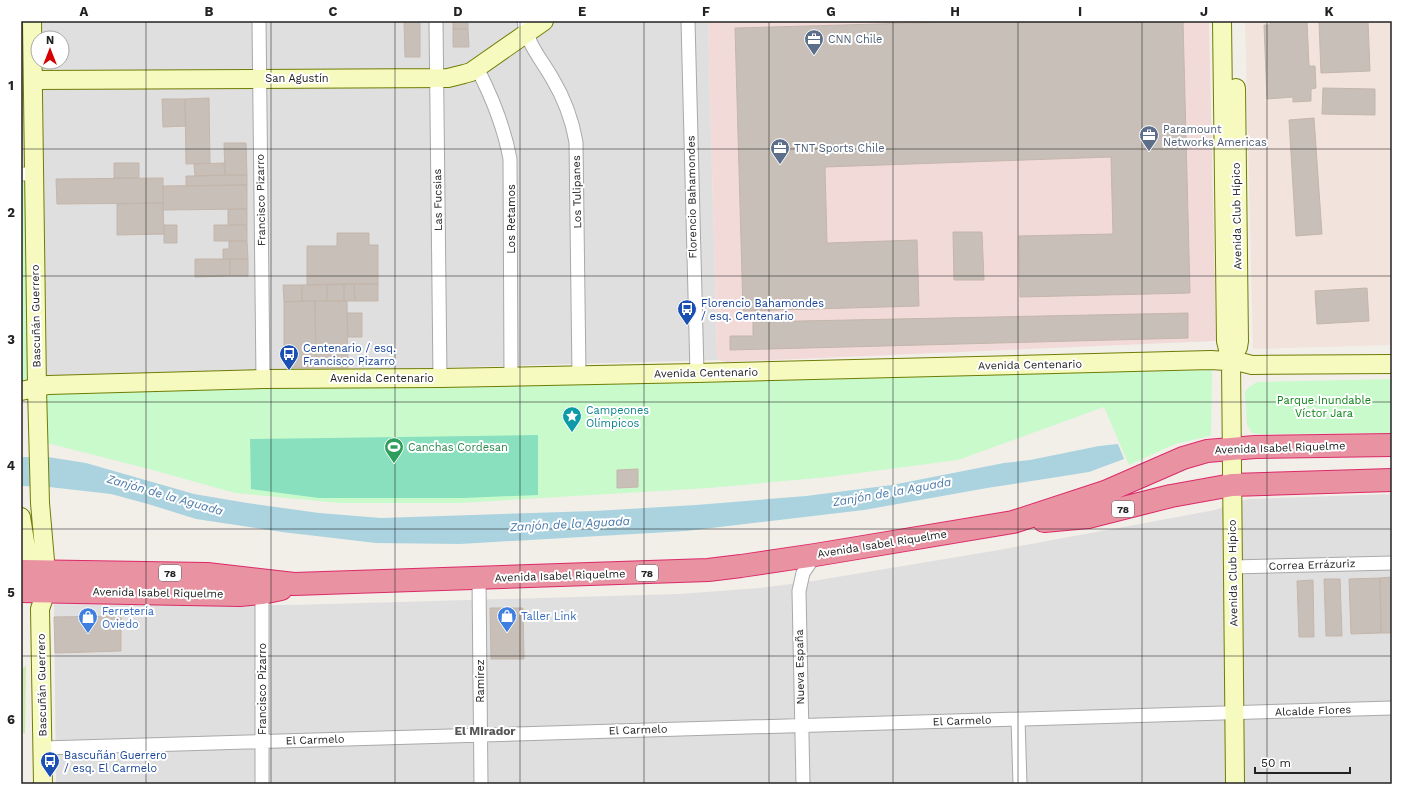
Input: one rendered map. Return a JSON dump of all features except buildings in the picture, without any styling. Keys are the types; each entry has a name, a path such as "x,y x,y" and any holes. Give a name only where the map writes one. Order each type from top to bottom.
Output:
{"highway":[{"name":"Avenida Isabel Riquelme","path":"1013,522 1105,492 1183,458 1207,451 1232,448 1392,445"},
{"name":"Avenida Isabel Riquelme","path":"34,585 207,574 294,584 708,570 814,555 1013,522 1050,521 1088,517 1178,495 1232,485 1392,480"},
{"name":"Avenida Isabel Riquelme","path":"34,585 211,595 262,593 278,590 294,584"}],"street":[{"name":"Bascuñán Guerrero","path":"32,21 33,80 27,174 29,389 38,451 40,503 34,585 43,748 43,784"},
{"name":"Francisco Pizarro","path":"258,21 263,379"},
{"name":"Las Fucsias","path":"436,21 440,378"},
{"name":"San Agustín","path":"33,80 436,78 457,76 471,72 477,68 525,27 544,21"},
{"name":"Florencio Bahamondes","path":"688,21 697,373"},
{"name":"Avenida Club Hípico","path":"1222,21 1230,103"},
{"name":"Avenida Club Hípico","path":"1235,21 1230,103 1231,247 1226,341 1230,361 1232,448 1235,784"},
{"name":"Los Tulipanes","path":"525,27 532,48 552,78 565,103 570,116 576,142 579,376"},
{"name":"Los Retamos","path":"477,68 500,118 510,159 512,377"},
{"name":"Avenida Centenario","path":"29,389 48,385 263,379 579,376 1211,360 1230,361 1252,365 1392,364"},
{"name":"Bascuñán Guerrero","path":"21,517 34,585"},
{"name":"Nueva España","path":"802,784 799,591 803,573 814,555"},
{"name":"Correa Errázuriz","path":"1233,567 1392,563"},
{"name":"Ramírez","path":"479,578 481,784"},
{"name":"Francisco Pizarro","path":"262,593 262,784"},
{"name":"Alcalde Flores","path":"1234,713 1392,708"},
{"name":"El Carmelo","path":"43,748 1234,713"},
{"path":"1018,719 1020,784"}],"shaded area":[{"path":"21,21 708,21 717,353 719,360 27,379 24,386 21,386"},
{"path":"708,21 1209,21 1216,341 726,362 719,360 717,353"},
{"path":"1245,21 1392,21 1392,345 1253,349"},
{"path":"1392,494 1392,784 56,784 54,604 294,605 679,594 760,588 813,581 999,550 1215,510 1247,499"}],"green space":[{"path":"21,181 25,183 26,187 27,379 24,386 21,386"},
{"path":"1211,370 1210,436 1175,444 1129,465 1104,407 958,460 828,477 709,488 458,503 340,503 235,493 47,443 46,392 653,382"},
{"name":"Parque Inundable Víctor Jara","path":"1392,379 1392,433 1257,434 1252,433 1247,425 1245,392 1257,382"},
{"name":"Canchas Cordesan","path":"538,435 538,495 463,498 319,498 251,489 250,439"},
{"path":"26,666 25,734 21,732 21,669"}],"water":[{"name":"Zanjón de la Aguada","path":"1118,444 1124,459 1089,472 987,488 864,510 686,531 460,544 376,543 282,532 196,519 111,494 49,487 21,486 21,457 48,457 86,463 194,494 319,513 381,518 594,511 696,505 806,496 892,485 1004,463 1030,460 1099,446"}],"place":[{"name":"CNN Chile","path":"814,56"},
{"name":"Paramount Networks Americas","path":"1149,152"},
{"name":"TNT Sports Chile","path":"780,165"},
{"name":"Florencio Bahamondes / esq. Centenario","path":"687,326"},
{"name":"Centenario / esq. Francisco Pizarro","path":"289,371"},
{"name":"Campeones Olímpicos","path":"572,433"},
{"name":"Canchas Cordesan","path":"394,464"},
{"name":"Taller Link","path":"507,633"},
{"name":"Ferretería Oviedo","path":"88,634"},
{"name":"Bascuñán Guerrero / esq. El Carmelo","path":"50,778"}],"district":[{"name":"El Mirador","path":"485,731"}]}
